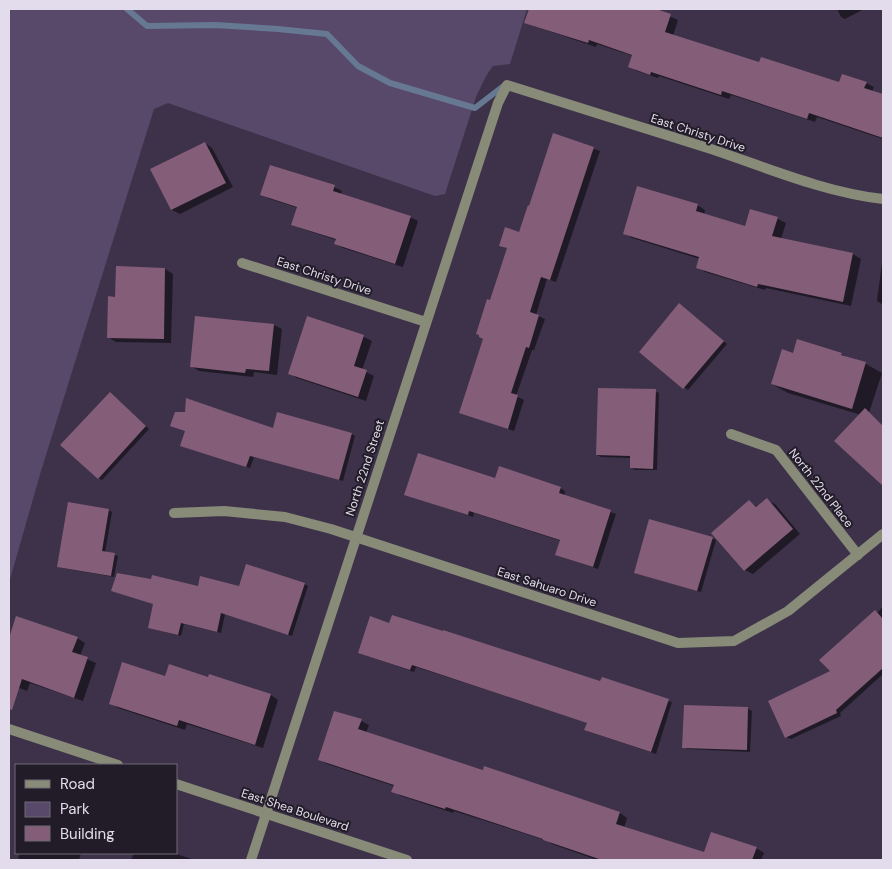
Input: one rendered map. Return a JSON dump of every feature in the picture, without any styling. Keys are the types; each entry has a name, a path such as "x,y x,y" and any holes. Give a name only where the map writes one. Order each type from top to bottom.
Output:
{"street":[{"name":"East Christy Drive","path":"507,85 712,149 811,184 865,197 883,199"},
{"name":"North 22nd Street","path":"251,860 498,103 507,85"},
{"name":"East Christy Drive","path":"242,262 426,322"},
{"name":"North 22nd Place","path":"731,434 776,450 858,555"},
{"name":"East Sahuaro Drive","path":"174,513 224,511 285,517 355,537 678,643 734,641 788,611 883,534"},
{"path":"9,729 115,764"},
{"name":"East Shea Boulevard","path":"178,785 407,860"}],"green space":[{"path":"9,9 527,9 510,64 493,66 476,97 445,194 435,196 168,103 154,109 41,471 9,583"}],"building":[{"path":"529,9 656,9 671,14 665,32 759,62 761,57 839,82 842,74 867,82 864,88 883,94 883,138 809,113 807,119 722,91 721,95 651,72 650,75 628,67 632,55 589,40 588,43 524,23"},
{"path":"553,133 594,147 550,280 541,277 530,312 539,315 529,348 526,347 511,393 518,395 508,429 459,413 483,339 476,334 487,299 490,300 507,248 499,246 505,227 519,232"},
{"path":"205,142 226,183 171,210 150,169"},
{"path":"270,165 335,185 333,191 411,216 395,264 334,244 336,239 291,225 297,207 260,195"},
{"path":"637,186 698,204 696,211 745,226 750,209 778,217 772,236 853,253 843,302 758,284 757,287 696,268 699,257 623,234"},
{"path":"116,266 165,268 164,339 107,338 108,296 115,297"},
{"path":"679,303 724,341 683,389 639,352"},
{"path":"195,316 274,324 269,371 246,369 245,373 190,367"},
{"path":"307,316 364,335 354,366 367,370 358,397 288,374"},
{"path":"797,339 866,362 852,409 771,384 782,349 793,353"},
{"path":"598,388 656,389 653,469 630,468 630,456 596,455"},
{"path":"110,392 146,426 98,479 60,445"},
{"path":"186,398 273,428 277,412 352,433 339,480 250,456 246,467 180,446 185,431 170,426 175,412 185,412"},
{"path":"865,408 883,426 883,486 834,441"},
{"path":"418,453 495,478 499,466 561,487 559,493 611,510 593,567 555,555 560,540 469,511 468,515 404,495"},
{"path":"767,498 793,529 744,571 711,533 749,500 756,507"},
{"path":"68,502 109,509 102,551 115,553 111,576 57,567"},
{"path":"649,519 713,537 697,591 634,573"},
{"path":"246,564 305,583 288,635 221,613 217,632 181,623 178,635 148,628 153,604 111,591 117,573 151,579 152,575 198,586 200,576 239,586"},
{"path":"875,610 883,619 883,668 836,710 837,713 785,738 768,701 830,671 819,660"},
{"path":"392,615 600,681 602,677 669,699 651,752 584,730 587,723 412,665 410,670 358,653 370,616 389,623"},
{"path":"16,616 78,637 72,652 88,657 74,698 22,679 12,710 9,709 9,638"},
{"path":"122,662 165,676 169,664 208,677 209,674 271,694 255,745 179,720 177,726 109,704"},
{"path":"684,705 748,707 747,750 682,748"},
{"path":"334,711 362,719 358,729 483,770 484,766 620,812 616,824 704,852 711,832 757,847 752,860 602,860 446,807 445,809 391,792 394,785 318,760"}],"waterway":[{"path":"127,9 147,26 215,25 327,34 358,66 390,83 475,108 506,84"}]}
